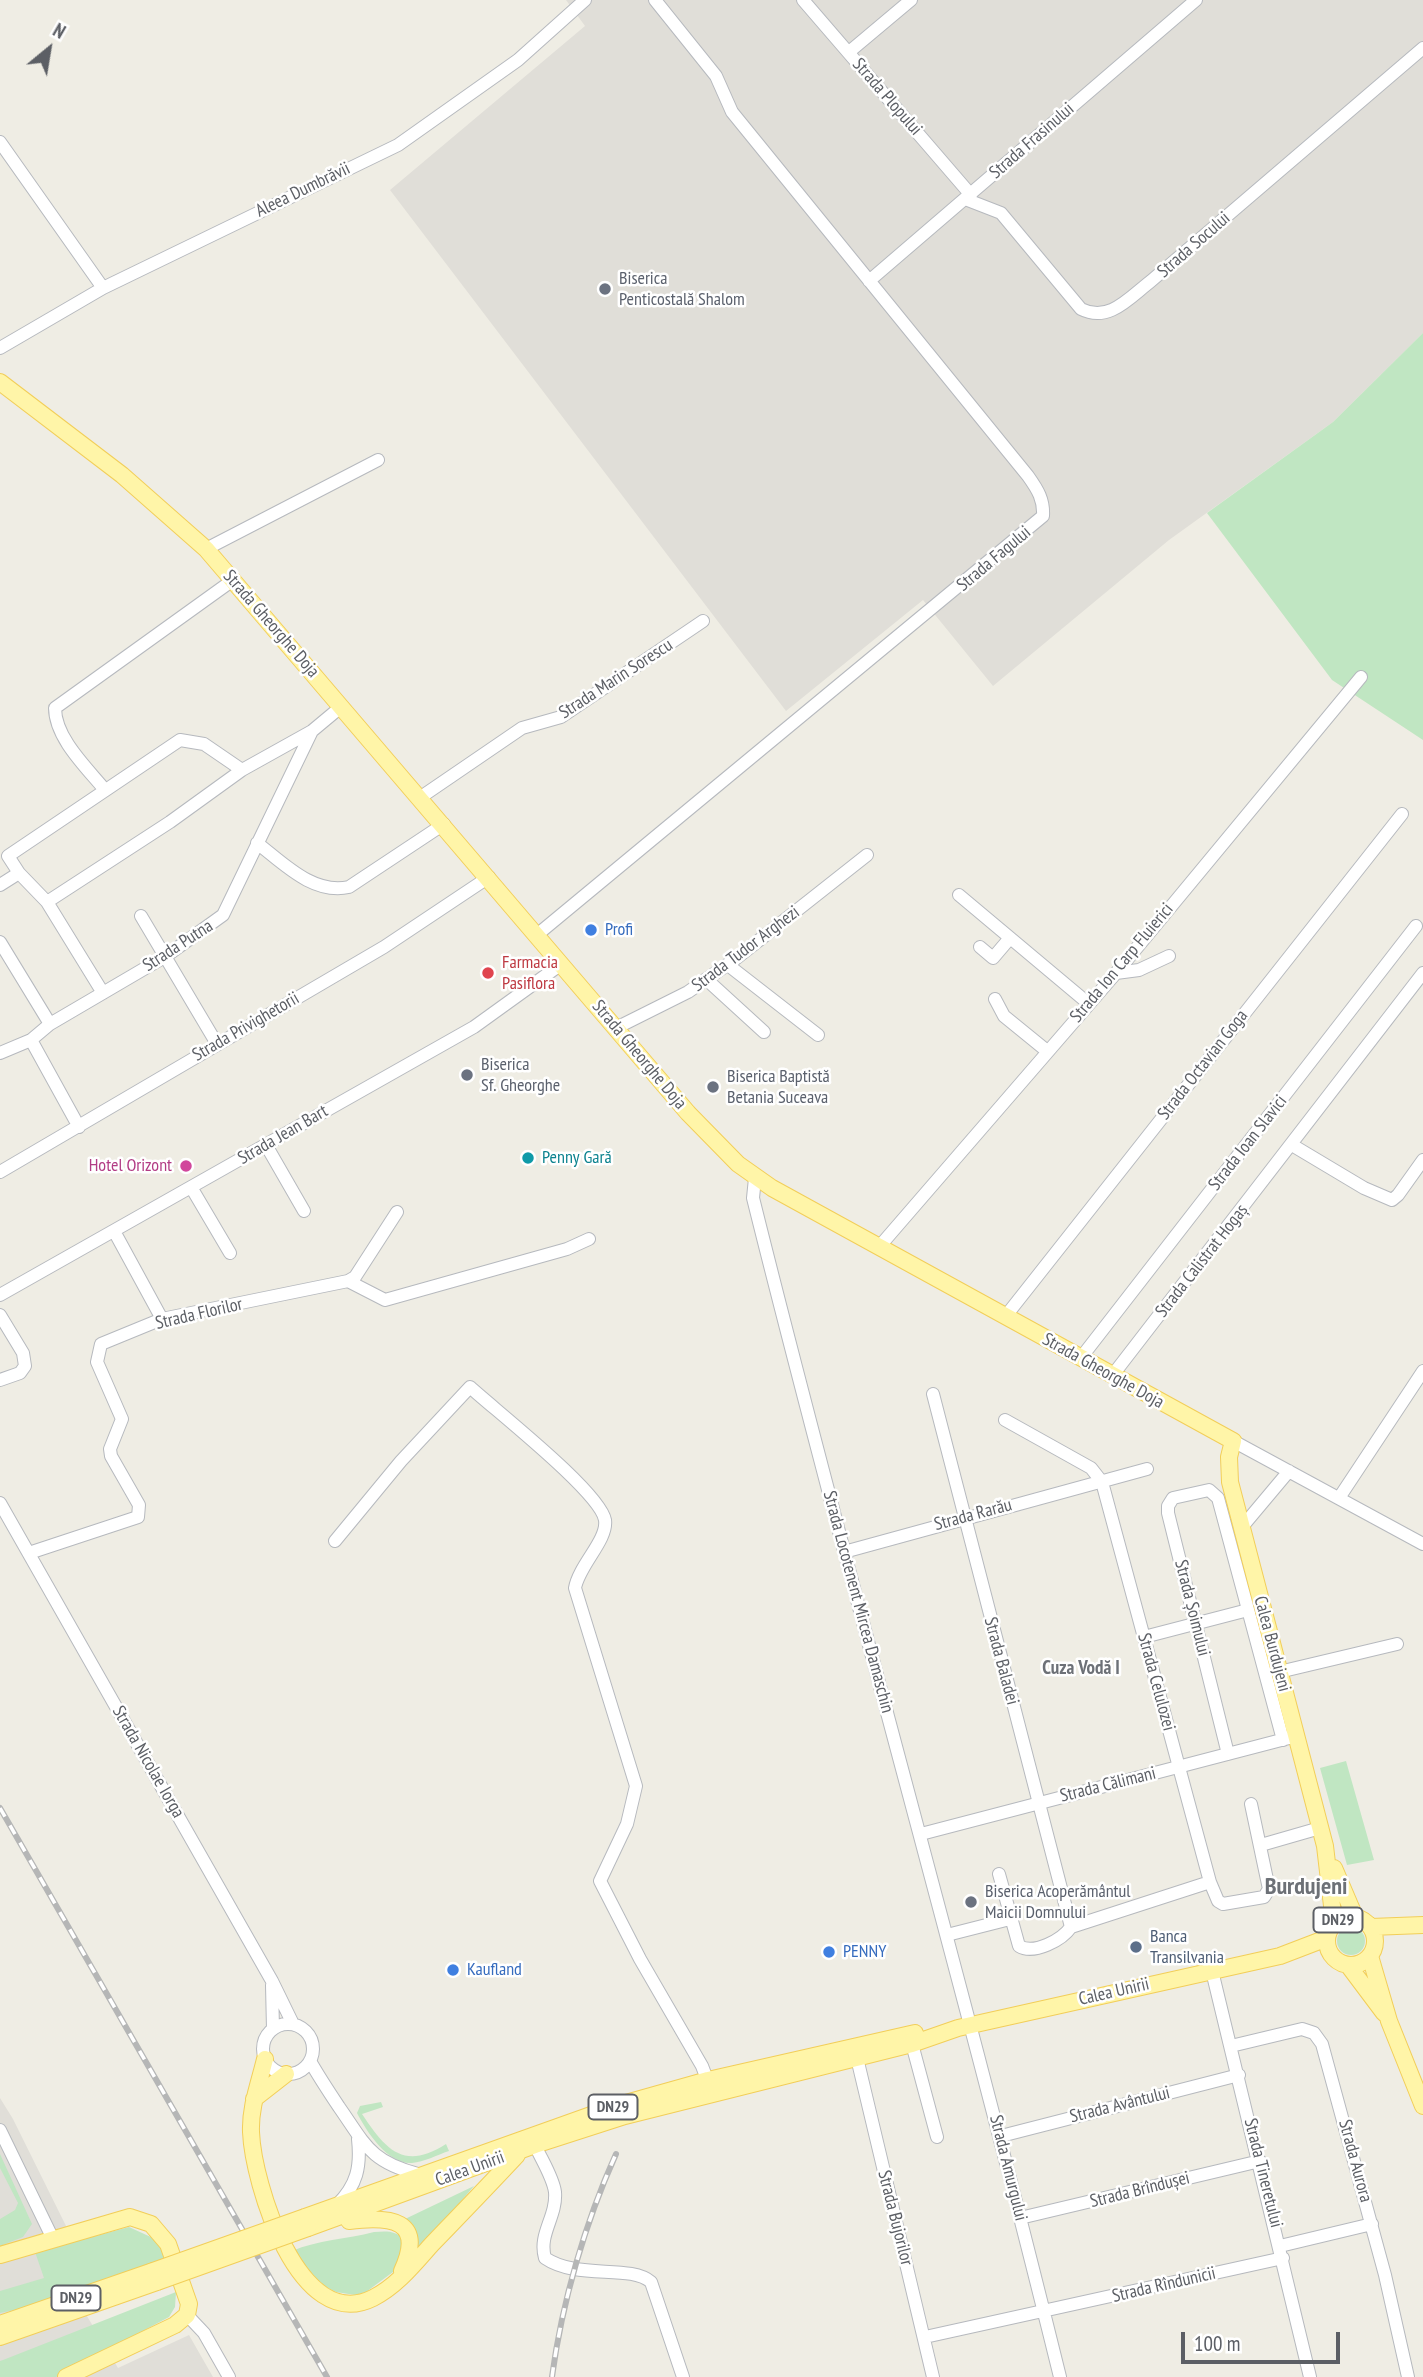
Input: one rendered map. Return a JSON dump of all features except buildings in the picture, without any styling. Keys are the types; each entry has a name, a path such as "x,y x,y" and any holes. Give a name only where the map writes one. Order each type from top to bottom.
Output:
{"main road":[{"name":"Strada Gheorghe Doja","path":"0,382 122,475 206,550 421,797 538,934 560,965 702,1128 755,1178 1233,1441"},
{"name":"Calea Burdujeni","path":"1233,1441 1229,1457 1230,1482 1279,1672 1289,1738 1325,1846 1355,1917"},
{"name":"Calea Burdujeni","path":"1325,1846 1334,1923"},
{"name":"DN29","path":"1389,2021 1349,1965 1329,1946 1334,1923 1355,1917 1371,1927 1372,1950 1389,2021 1423,2106"},
{"path":"1371,1927 1422,1925"},
{"path":"1372,1950 1422,1925"},
{"name":"Calea Unirii","path":"336,2212 418,2174 619,2105 857,2059 912,2044 949,2030 1329,1946"},
{"name":"DN29","path":"1349,1965 1356,1964 1372,1950"},
{"name":"Calea Unirii","path":"2,2335 155,2276 307,2222 710,2087 916,2032 949,2030"},
{"path":"265,2059 254,2099 251,2132 258,2174 289,2254 306,2281 325,2297 347,2304 374,2298 398,2280 528,2148"},
{"path":"254,2099 292,2073"},
{"path":"336,2212 351,2221 381,2217 396,2222 404,2229 410,2249 398,2280"},
{"path":"0,2255 121,2218 137,2218 150,2224 168,2244 189,2304 187,2315 175,2325 66,2377"}],"street":[{"name":"Aleea Dumbrăvii","path":"0,348 103,288 398,145 518,60 585,0"},
{"name":"Strada Fagului","path":"538,934 1043,516 1044,505 1039,491 1028,476 732,112 716,76 655,0"},
{"name":"Strada Plopului","path":"803,0 968,197"},
{"path":"849,52 911,0"},
{"name":"Strada Frasinului","path":"869,281 1195,0"},
{"name":"Strada Socului","path":"968,197 1000,213 1081,309 1091,314 1112,311 1151,281 1423,48"},
{"path":"0,142 103,288"},
{"path":"206,550 378,460"},
{"path":"105,790 71,748 57,721 55,708 233,580"},
{"name":"Strada Marin Sorescu","path":"421,797 522,728 561,717 702,621"},
{"name":"Strada Ion Carp Fluierici","path":"878,1247 1116,974 1361,677"},
{"name":"Strada Putna","path":"47,902 170,822 242,770 312,731 342,706"},
{"name":"Strada Putna","path":"0,1054 31,1040 50,1024 166,956 223,915 312,731"},
{"path":"103,993 47,902 4,859 180,740 188,739 211,747 242,770"},
{"name":"Strada Octavian Goga","path":"1005,1317 1402,814"},
{"path":"257,843 302,878 338,890 349,887 444,824"},
{"name":"Strada Tudor Arghezi","path":"616,1028 728,965 867,855"},
{"path":"0,885 19,873"},
{"name":"Strada Privighetorii","path":"0,1172 384,947 489,877"},
{"path":"959,895 1089,1004"},
{"path":"141,916 217,1044"},
{"name":"Strada Ioan Slavici","path":"1080,1359 1416,926"},
{"path":"980,947 993,958 1010,938"},
{"path":"0,942 50,1024"},
{"path":"1116,974 1139,970 1169,956"},
{"name":"Strada Jean Bart","path":"0,1295 474,1027 560,965"},
{"path":"728,965 818,1035"},
{"name":"Strada Calistrat Hogaș","path":"1112,1376 1423,973"},
{"path":"706,979 764,1032"},
{"path":"995,999 1004,1016 1048,1051"},
{"path":"31,1040 79,1127"},
{"path":"1292,1145 1364,1188 1392,1200 1423,1160"},
{"path":"266,1146 304,1211"},
{"name":"Strada Locotenent Mircea Damaschin","path":"755,1178 752,1198 972,2025"},
{"path":"191,1187 230,1253"},
{"path":"348,1281 355,1277 397,1212"},
{"path":"114,1231 162,1319"},
{"path":"348,1281 385,1300 567,1249 589,1238"},
{"name":"Strada Florilor","path":"29,1553 138,1517 139,1505 111,1456 121,1414 101,1374 96,1356 101,1344 162,1319 348,1281"},
{"path":"0,1315 23,1353 25,1366 20,1373 0,1380"},
{"path":"1339,1498 1423,1371"},
{"path":"335,1541 401,1461 470,1387 568,1473 601,1510 606,1521 600,1542 578,1573 575,1588 636,1786 627,1824 600,1881 710,2087"},
{"name":"Strada Baladei","path":"933,1394 1071,1927"},
{"path":"1005,1420 1091,1468 1102,1482"},
{"name":"Strada Gheorghe Doja","path":"1233,1441 1423,1544"},
{"name":"Strada Rarău","path":"844,1552 963,1517 1147,1469"},
{"path":"1242,1528 1289,1471"},
{"name":"Strada Celulozei","path":"1102,1482 1210,1882"},
{"name":"Strada Șoimului","path":"1228,1754 1168,1506 1173,1498 1209,1490 1218,1498 1248,1610"},
{"name":"Strada Nicolae Iorga","path":"0,1503 272,1981 293,2024 310,2038 313,2051 310,2062 329,2094 358,2139 381,2161 418,2174"},
{"path":"1144,1637 1248,1610 1289,1738"},
{"path":"1279,1672 1397,1644"},
{"name":"Strada Călimani","path":"921,1834 1289,1738"},
{"path":"999,1874 1010,1919 1022,1949 1062,1939 1071,1927 1210,1882 1218,1901 1223,1904 1264,1897 1269,1889 1251,1804"},
{"path":"1261,1845 1320,1828"},
{"path":"947,1935 1010,1919"},
{"name":"Strada Tineretului","path":"1212,1971 1282,2252 1310,2377"},
{"path":"272,1981 273,2029 263,2046 265,2059 274,2069 292,2073 329,2094"},
{"path":"273,2029 293,2024"},
{"name":"Strada Amurgului","path":"972,2025 1060,2377"},
{"name":"Strada Aurora","path":"1231,2046 1302,2029 1314,2032 1319,2038 1372,2224 1408,2377"},
{"path":"912,2044 937,2137"},
{"name":"Strada Bujorilor","path":"857,2059 933,2377"},
{"path":"292,2073 310,2062"},
{"name":"Strada Avântului","path":"1001,2136 1239,2075"},
{"path":"0,2130 53,2239"},
{"path":"336,2212 355,2182 360,2158 358,2139"},
{"path":"528,2148 555,2191 551,2217 541,2245 545,2258 566,2270 646,2277 654,2288 683,2377"},
{"name":"Strada Brîndușei","path":"1020,2218 1260,2161"},
{"name":"Strada Rîndunicii","path":"1044,2312 1282,2252 1372,2224"},
{"path":"925,2337 1044,2312"},
{"path":"187,2315 204,2333 229,2377"}],"shaded area":[{"path":"566,0 1423,0 1423,333 1333,422 1169,540 993,686 923,600 786,711 390,190 585,26"},
{"path":"0,2098 67,2228 57,2266 118,2368 189,2335 213,2377 0,2377"}],"green space":[{"path":"1423,333 1423,740 1332,680 1207,513 1333,422"},
{"path":"1346,1761 1374,1860 1347,1865 1320,1768"},
{"path":"1351,1927 1361,1931 1365,1941 1361,1951 1351,1955 1341,1951 1337,1941 1341,1931"},
{"path":"381,2102 383,2107 362,2114 379,2138 397,2153 419,2156 446,2144 449,2151 412,2163 403,2162 386,2153 366,2129 357,2113 360,2106"},
{"path":"0,2154 32,2224 23,2237 0,2246 0,2219 15,2210 18,2203 0,2168"},
{"path":"474,2186 414,2257 405,2219"},
{"path":"129,2227 153,2238 168,2259 24,2308 0,2313 0,2291 44,2278 35,2252"},
{"path":"387,2231 404,2240 400,2264 366,2292 355,2295 336,2292 318,2283 292,2251 312,2244"},
{"path":"176,2292 175,2307 169,2317 56,2377 0,2377 0,2361"}],"railway":[{"path":"0,1808 327,2377"},
{"path":"552,2377 576,2263 594,2207 616,2154"}],"place":[{"name":"Biserica Penticostală Shalom","path":"605,289"},
{"name":"Profi","path":"591,930"},
{"name":"Farmacia Pasiflora","path":"488,973"},
{"name":"Biserica Sf. Gheorghe","path":"467,1075"},
{"name":"Biserica Baptistă Betania Suceava","path":"713,1087"},
{"name":"Penny Gară","path":"528,1158"},
{"name":"Hotel Orizont","path":"186,1166"},
{"name":"Biserica Acoperământul Maicii Domnului","path":"971,1902"},
{"name":"Banca Transilvania","path":"1136,1947"},
{"name":"PENNY","path":"829,1952"},
{"name":"Kaufland","path":"453,1970"}],"district":[{"name":"Cuza Vodă I","path":"1081,1669"},
{"name":"Burdujeni","path":"1306,1887"}]}
